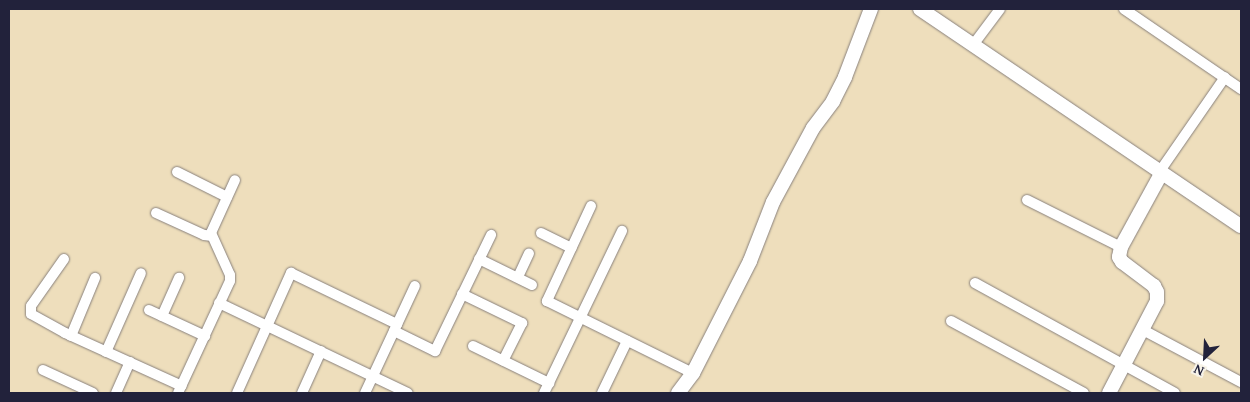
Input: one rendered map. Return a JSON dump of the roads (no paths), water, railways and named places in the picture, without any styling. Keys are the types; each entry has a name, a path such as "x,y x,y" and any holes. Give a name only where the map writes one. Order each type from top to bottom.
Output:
{"street":[{"path":"678,393 694,372 750,260 773,202 813,128 833,101 845,77 871,9"},
{"path":"920,9 1241,226"},
{"path":"973,45 1000,9"},
{"path":"1124,9 1241,89"},
{"path":"1109,393 1144,330 1157,301 1157,292 1154,286 1122,262 1119,257 1121,247 1161,172 1225,77"},
{"path":"177,172 227,197"},
{"path":"64,259 31,306 30,311 44,323 130,362 180,389 230,281 229,274 212,236 213,228 235,180"},
{"path":"1027,200 1121,247"},
{"path":"591,206 547,301 694,372"},
{"path":"156,213 204,235 212,236"},
{"path":"544,393 622,230"},
{"path":"541,233 572,248"},
{"path":"237,393 291,273 396,328 435,351 491,235"},
{"path":"518,277 529,253"},
{"path":"479,258 532,285"},
{"path":"106,352 141,273"},
{"path":"71,336 95,278"},
{"path":"162,316 179,278"},
{"path":"975,283 1174,393"},
{"path":"365,393 415,286"},
{"path":"462,294 522,323 503,361"},
{"path":"220,303 408,393"},
{"path":"150,310 205,336"},
{"path":"951,321 1084,393"},
{"path":"1144,330 1241,382"},
{"path":"602,393 627,341"},
{"path":"473,346 549,383"},
{"path":"302,393 321,352"},
{"path":"116,393 130,362"},
{"path":"43,370 93,393"}]}
